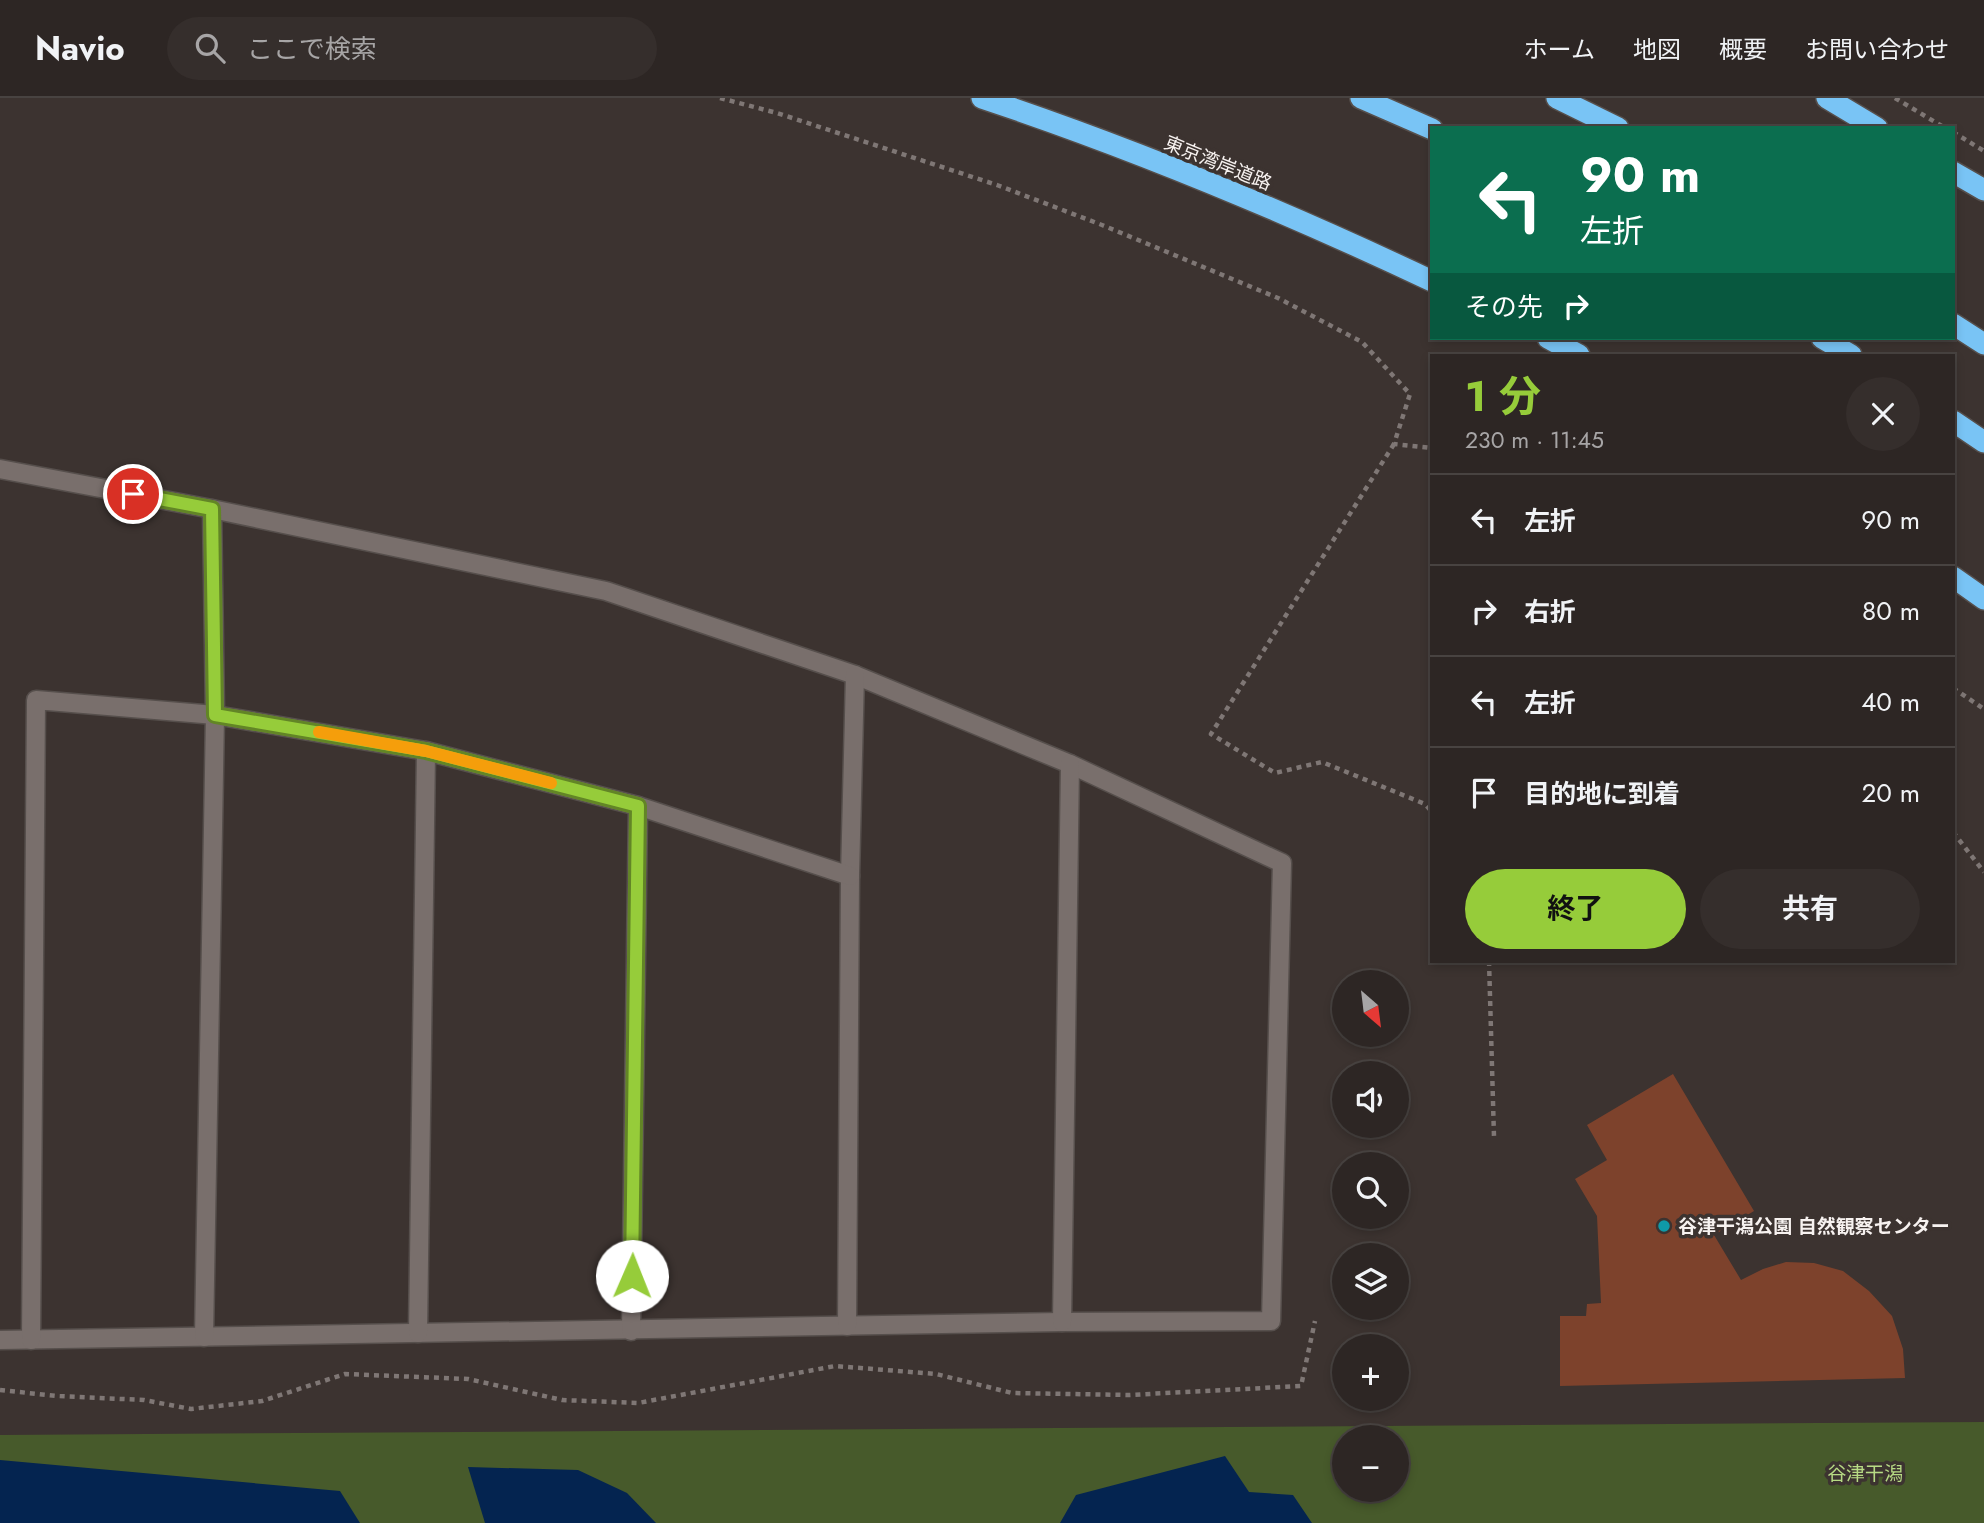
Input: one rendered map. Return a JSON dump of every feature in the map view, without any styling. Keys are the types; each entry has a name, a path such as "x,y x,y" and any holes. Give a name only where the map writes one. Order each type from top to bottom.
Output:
{"highway":[{"name":"東京湾岸道路","path":"982,98 1070,127 1308,225 1430,280"},
{"path":"1361,98 1430,128"},
{"path":"1556,98 1614,126"},
{"path":"1827,98 1874,126"},
{"path":"1955,173 1984,190"},
{"path":"1955,325 1984,344"},
{"path":"1552,340 1577,354"},
{"path":"1826,340 1850,354"},
{"path":"1955,422 1984,442"},
{"path":"1955,576 1984,593"},
{"path":"1955,577 1984,599"}],"street":[{"path":"0,469 212,509 606,591 855,675 1070,764 1282,863 1271,1321 1062,1322 0,1340"},
{"path":"204,1337 215,715 212,509"},
{"path":"848,1326 850,876 855,675"},
{"path":"31,1340 36,700 215,715 426,751 638,806 850,876"},
{"path":"418,1333 426,751"},
{"path":"1062,1322 1070,764"},
{"path":"631,1331 638,806"}],"path":[{"path":"720,98 789,117 997,185 1102,225 1278,299 1362,342 1410,394 1394,444 1211,734 1275,773 1322,762 1425,804 1430,810"},
{"path":"1895,98 1942,126"},
{"path":"1955,133 1984,151"},
{"path":"1394,444 1430,448"},
{"path":"1955,689 1984,709"},
{"path":"1955,835 1984,872"},
{"path":"1489,963 1494,1137"},
{"path":"0,1390 144,1401 191,1409 262,1401 345,1374 468,1379 562,1400 638,1403 835,1366 936,1374 1012,1393 1129,1395 1301,1386 1315,1321"}],"green space":[{"name":"谷津干潟","path":"1984,1422 1984,1523 0,1523 0,1435 1332,1426 1332,1502 1409,1502 1409,1426"}],"water":[{"path":"1225,1456 1249,1492 1293,1495 1312,1523 1060,1523 1076,1495"},
{"path":"0,1460 340,1491 360,1523 0,1523"},
{"path":"468,1467 578,1470 627,1493 656,1523 485,1523"}],"building":[{"name":"谷津干潟公園 自然観察センター","path":"1673,1074 1754,1211 1714,1235 1741,1280 1786,1262 1814,1263 1843,1271 1869,1291 1892,1316 1903,1349 1905,1378 1560,1386 1560,1316 1586,1316 1587,1304 1601,1303 1597,1216 1575,1179 1607,1160 1587,1125"}],"slow traffic":[{"path":"319,732 426,751 551,783"}],"place":[{"name":"谷津干潟公園 自然観察センター","path":"1664,1226"}],"route":[{"path":"133,494 212,509 215,715 426,751 638,806 632,1276"}]}
